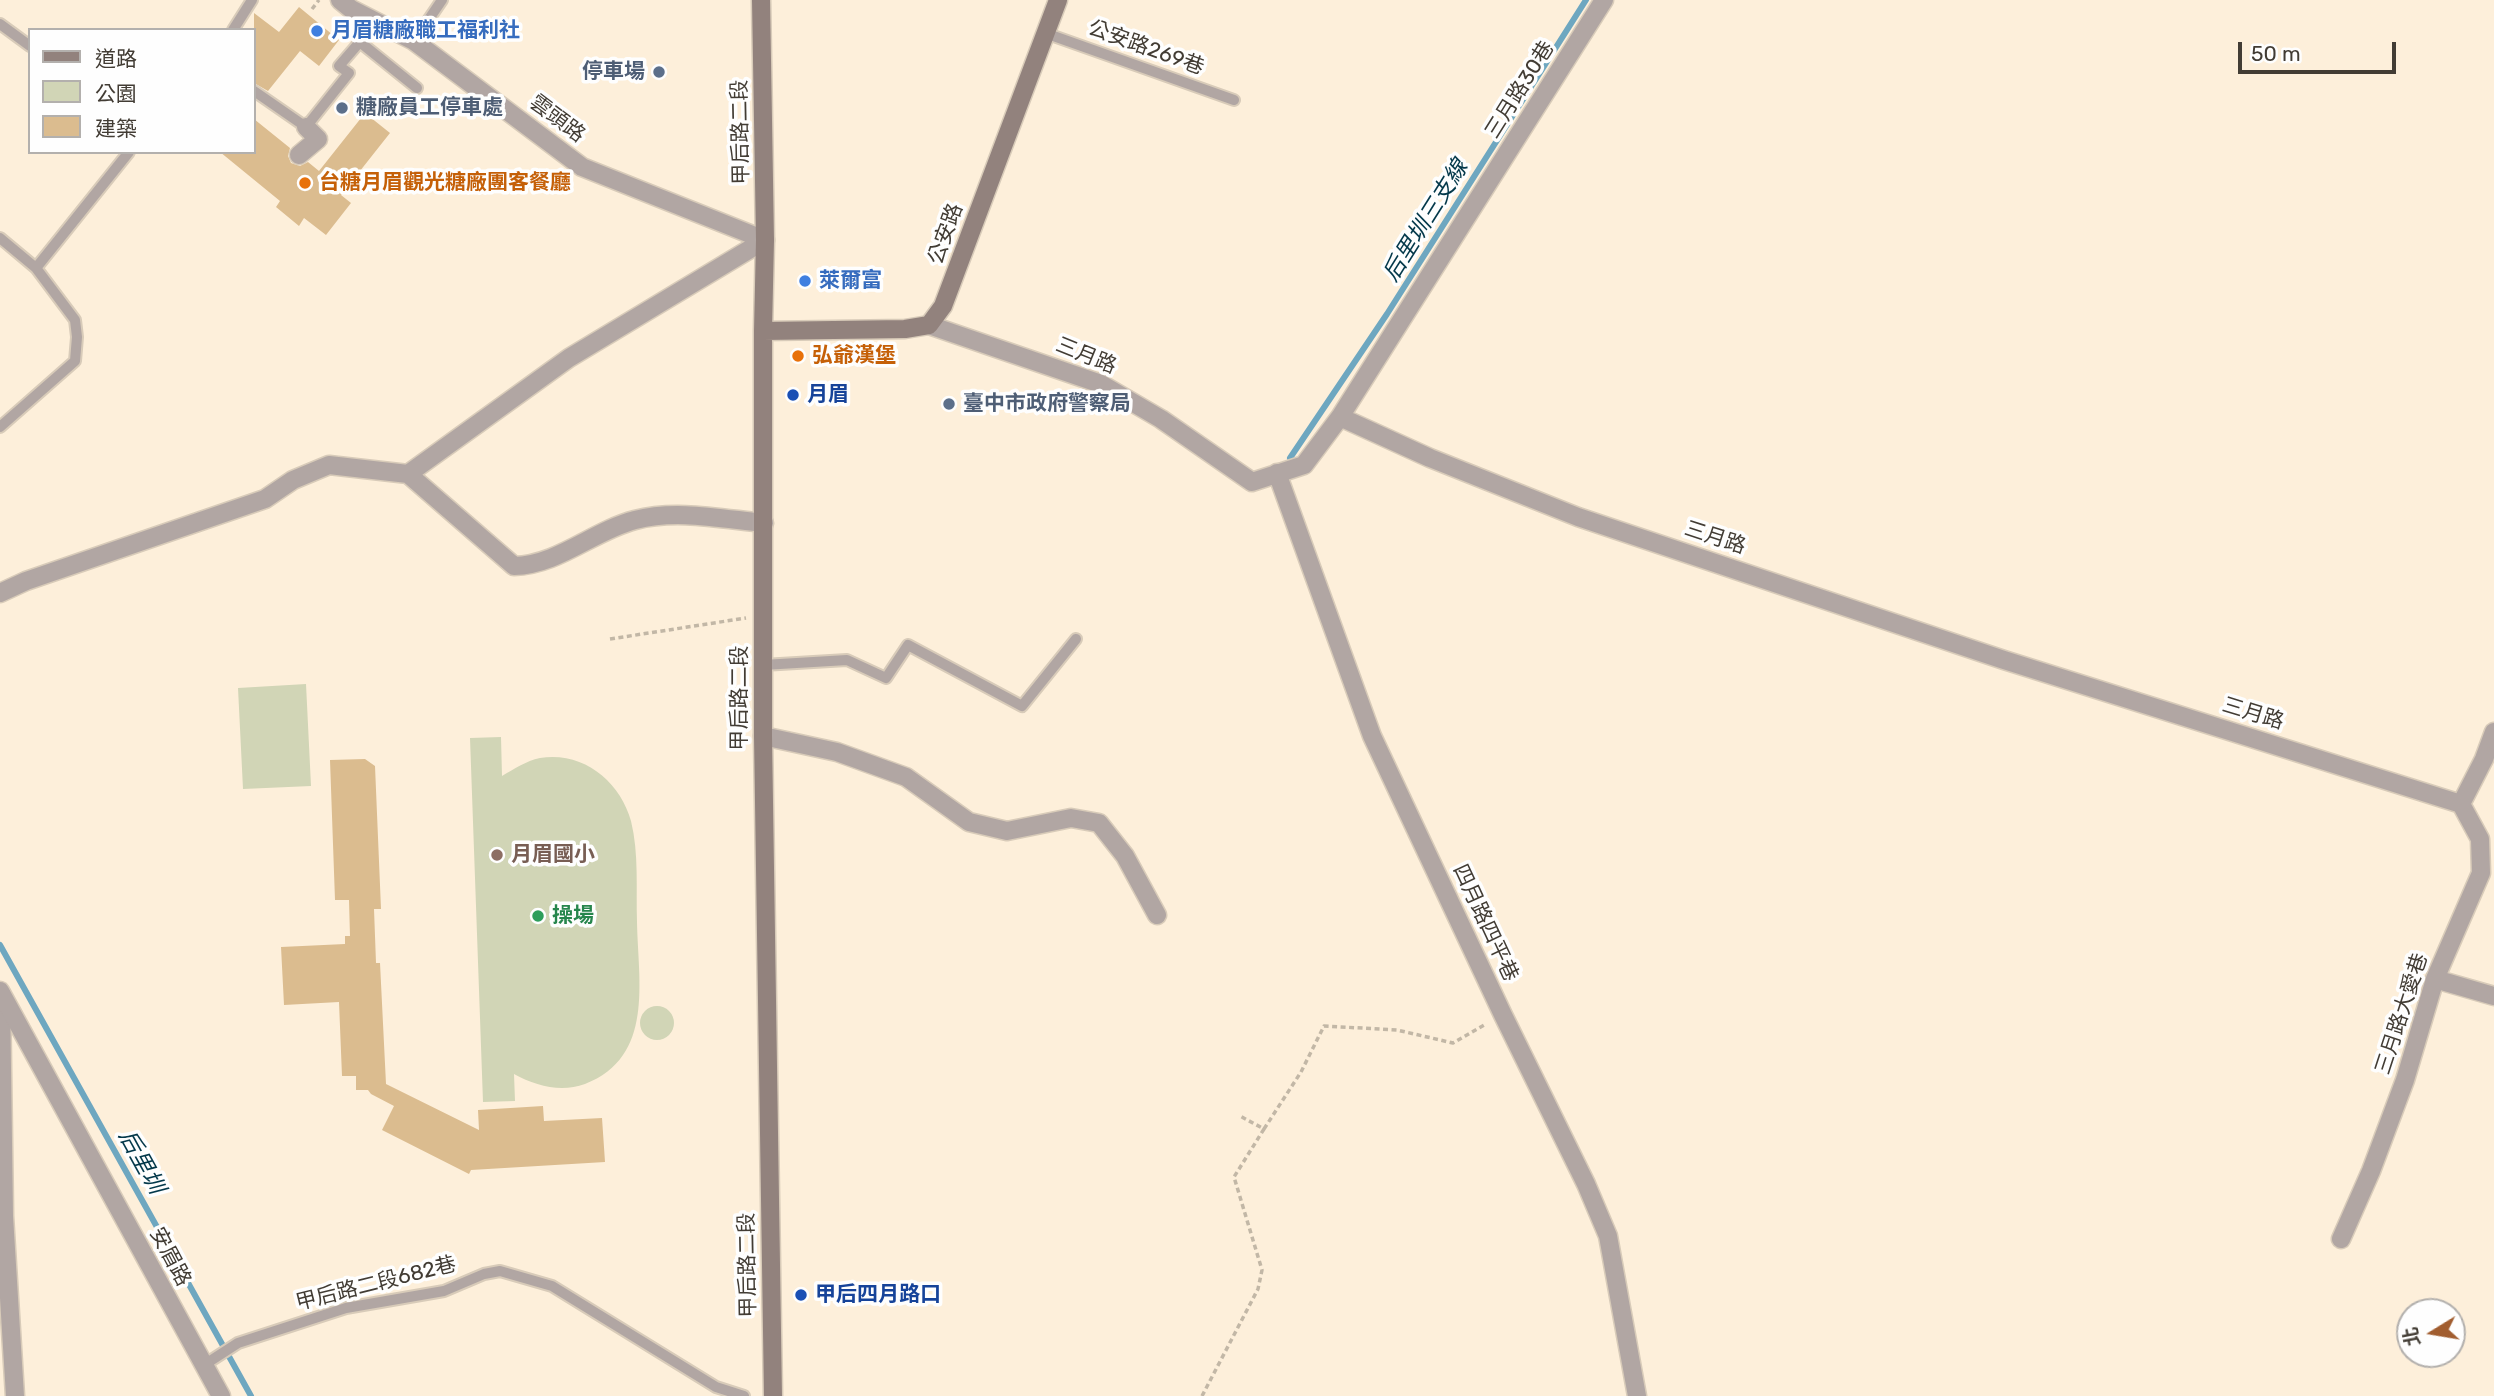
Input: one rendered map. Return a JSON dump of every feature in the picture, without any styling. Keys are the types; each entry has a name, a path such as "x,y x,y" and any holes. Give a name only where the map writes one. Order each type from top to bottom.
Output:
{"main road":[{"name":"甲后路二段","path":"761,0 765,240 763,736 773,1396"},
{"name":"公安路","path":"929,325 943,306 1058,0"},
{"path":"763,331 905,329 929,325"}],"street":[{"name":"雲頭路","path":"340,0 351,9 414,41 582,167 765,240"},
{"name":"三月路30巷","path":"1340,417 1604,0"},
{"path":"299,155 318,139 306,127"},
{"path":"408,474 569,358 765,240"},
{"name":"三月路","path":"929,325 1101,384 1161,419 1252,482 1304,465 1340,417 1430,458 1578,517 2004,660 2461,804"},
{"path":"0,593 26,581 265,499 293,481 329,465 408,474 514,566 534,565 634,520 675,515 764,523"},
{"name":"四月路四平巷","path":"1277,473 1372,736 1586,1184 1608,1236 1637,1396"},
{"path":"2461,804 2484,759 2494,732"},
{"path":"763,736 838,752 906,776 970,822 1007,831 1071,818 1099,823 1125,856 1157,915"},
{"name":"三月路大愛巷","path":"2342,1239 2405,1080 2435,979 2481,873 2480,839 2461,804"},
{"path":"2435,979 2494,996"},
{"path":"1,993 4,1216 15,1396"},
{"name":"安眉路","path":"1,993 221,1396"}],"lane":[{"path":"234,28 252,0"},
{"path":"414,41 442,0"},
{"path":"256,92 306,127 349,74 339,66 378,21"},
{"path":"0,24 28,45"},
{"name":"公安路269巷","path":"1045,33 1234,100"},
{"path":"361,43 417,88"},
{"path":"36,268 126,154"},
{"path":"0,238 36,268 75,320 77,337 75,361 0,427"},
{"path":"763,665 847,660 886,678 908,645 1022,706 1076,639"},
{"name":"甲后路二段682巷","path":"204,1365 238,1343 346,1308 444,1291 484,1274 500,1271 552,1286 716,1387 744,1396"}],"path":[{"path":"312,9 319,0"},
{"path":"610,639 762,616"},
{"path":"1202,1396 1258,1289 1262,1270 1234,1177 1301,1072 1324,1026 1397,1030 1453,1043 1503,1015"},
{"path":"1240,1116 1264,1129"}],"green space":[{"path":"306,684 311,786 243,789 238,688"},
{"path":"501,737 502,776 540,758 571,759 598,772 618,793 626,807 634,833 636,858 638,1015 623,1056 607,1072 585,1084 567,1088 540,1085 514,1074 515,1101 483,1102 470,738"},
{"path":"657,1006 669,1011 674,1023 669,1035 657,1040 645,1035 640,1023 645,1011"}],"building":[{"path":"299,7 339,40 319,66 300,51 268,91 256,84 254,13 279,32"},
{"name":"台糖月眉觀光糖廠團客餐廳","path":"365,113 390,133 341,195 351,203 326,235 304,218 299,226 276,207 280,201 222,154 256,154 256,121 290,148 288,156 291,163 300,166 308,162 319,171"},
{"path":"365,759 375,766 381,909 374,909 376,963 380,963 386,1084 479,1130 478,1110 543,1106 544,1121 602,1118 605,1162 471,1170 469,1174 382,1130 394,1106 368,1090 356,1090 356,1076 342,1076 339,1002 284,1005 281,947 345,944 345,936 350,936 349,900 335,900 330,760"}],"waterway":[{"name":"后里圳三支線","path":"1290,458 1387,314 1586,0"},
{"name":"后里圳","path":"0,945 251,1396"}],"place":[{"name":"月眉糖廠職工福利社","path":"317,31"},
{"name":"停車場","path":"659,72"},
{"name":"糖廠員工停車處","path":"342,108"},
{"name":"台糖月眉觀光糖廠團客餐廳","path":"305,183"},
{"name":"萊爾富","path":"805,281"},
{"name":"弘爺漢堡","path":"798,356"},
{"name":"月眉","path":"793,395"},
{"name":"臺中市政府警察局","path":"949,404"},
{"name":"月眉國小","path":"497,855"},
{"name":"操場","path":"538,916"},
{"name":"甲后四月路口","path":"801,1295"}]}
